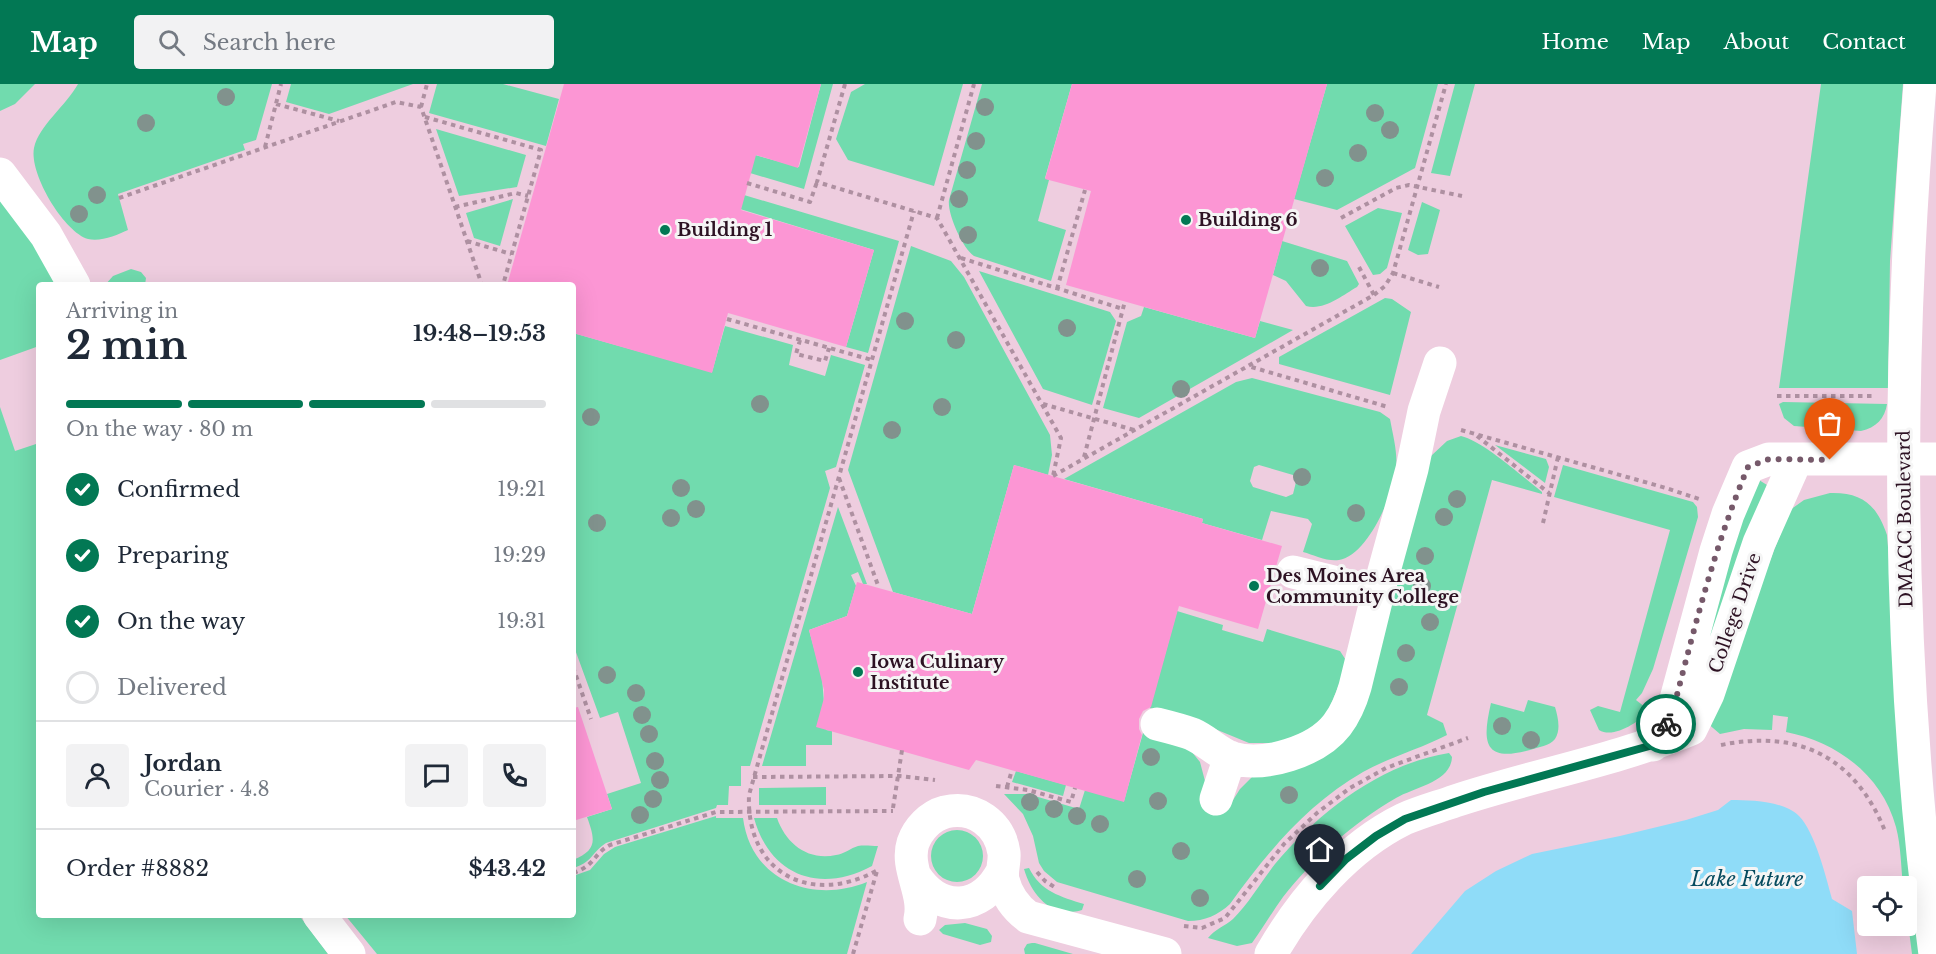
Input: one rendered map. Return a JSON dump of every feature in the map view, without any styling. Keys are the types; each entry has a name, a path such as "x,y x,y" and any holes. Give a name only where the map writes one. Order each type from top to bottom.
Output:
{"street":[{"name":"DMACC Boulevard","path":"1920,84 1907,283 1904,459 1906,633 1910,710 1926,884 1935,954"},
{"path":"0,174 46,235 72,282"},
{"path":"1157,723 1193,734 1230,758 1256,762 1277,759 1305,747 1329,734 1337,724 1351,702 1412,469 1424,411 1440,363"},
{"name":"College Drive","path":"1653,745 1672,714 1716,551 1728,514 1748,467 1769,459 1936,459"},
{"name":"College Drive","path":"1691,729 1708,694 1759,543 1796,460"},
{"path":"1293,572 1378,593"},
{"path":"1271,954 1307,900 1346,859 1376,836 1405,819 1484,792 1653,745 1691,729"},
{"path":"1216,799 1230,758"},
{"path":"955,810 970,812 983,818 994,828 1001,841 1004,856 1002,872 995,886 983,896 936,908 920,919 922,904 911,861 912,845 918,832 928,821 941,813 955,810"},
{"path":"1002,872 1014,904 1028,918"},
{"path":"960,903 1028,918 1165,954"},
{"path":"321,918 349,954"}],"path":[{"path":"265,147 281,84"},
{"path":"427,84 421,107 481,282"},
{"path":"747,183 810,202 845,84"},
{"path":"937,218 974,84"},
{"path":"817,182 937,218 1061,438 1053,476 1374,295 1385,286 1393,273 1446,84"},
{"path":"119,198 396,102 421,107"},
{"path":"276,104 339,122"},
{"path":"424,117 541,150 504,282"},
{"path":"1341,218 1396,188 1419,185 1462,196"},
{"path":"1057,289 1085,189"},
{"path":"455,207 516,193 528,196"},
{"path":"876,871 858,880 838,885 813,885 793,879 775,868 761,852 751,828 748,812 753,777 915,211"},
{"path":"467,241 512,254"},
{"path":"960,258 1123,309"},
{"path":"1359,267 1374,295"},
{"path":"1393,273 1439,287"},
{"path":"1084,458 1125,301"},
{"path":"727,319 872,360"},
{"path":"800,339 796,354 825,362 829,348"},
{"path":"1248,366 1388,407"},
{"path":"1777,396 1905,396"},
{"path":"1042,404 1135,430"},
{"path":"1461,430 1693,496 1703,506"},
{"path":"1474,434 1549,493"},
{"path":"1542,523 1558,457"},
{"path":"838,477 879,588"},
{"path":"576,676 591,719"},
{"path":"1691,729 1712,747 1776,739 1797,743 1826,757 1848,773 1866,793 1889,839"},
{"path":"1176,924 1197,928 1210,926 1225,918 1284,844 1317,813 1350,788 1386,768 1468,738"},
{"path":"1007,788 1012,770"},
{"path":"753,777 900,776"},
{"path":"576,872 585,869 604,848 610,845 716,812 893,811"},
{"path":"1034,865 1045,880 1062,891"}],"shaded area":[{"name":"Des Moines Area Community College","path":"0,84 1936,84 1936,954 0,954"}],"green space":[{"path":"0,84 35,84 15,104 0,111"},
{"path":"78,84 272,84 256,140 243,144 245,150 118,194 128,230 109,238 93,240 78,234 59,213 42,186 34,159 34,148 41,131"},
{"path":"291,84 413,84 329,114 286,102"},
{"path":"437,84 503,84 559,99 546,146 429,113"},
{"path":"821,84 833,84 804,189 750,173 755,155 799,167"},
{"path":"865,84 963,84 934,186 848,160 836,139 851,92"},
{"path":"982,84 1072,84 1045,178 1049,180 1038,221 1066,230 1051,281 974,256 960,238 953,221 949,200"},
{"path":"1327,84 1438,84 1415,168 1337,210 1294,199"},
{"path":"1455,84 1475,84 1450,176 1431,173"},
{"path":"1821,84 1903,84 1890,261 1888,388 1779,388"},
{"path":"436,129 526,155 517,187 459,196"},
{"path":"0,194 10,206 56,282 36,282 36,347 0,360"},
{"path":"744,195 899,241 868,353 846,347 874,250 740,209"},
{"path":"513,199 500,246 474,238 466,213"},
{"path":"1422,202 1440,210 1428,254 1418,255 1408,250"},
{"path":"1378,208 1402,213 1387,268 1380,274 1373,275 1345,226"},
{"path":"1282,241 1347,261 1359,284 1326,304 1306,306 1286,281 1273,275"},
{"path":"911,246 951,261 964,277 1050,435 1052,455 1048,475 1014,465 972,614 893,592 848,470"},
{"path":"131,269 141,272 146,278 145,282 108,282 113,276"},
{"path":"979,271 1110,312 1116,321 1092,405 1043,389"},
{"path":"1385,298 1392,299 1411,312 1390,395 1279,364 1279,357"},
{"path":"1144,307 1255,338 1260,321 1293,330 1139,418 1103,408 1127,322 1141,316"},
{"path":"725,326 793,345 789,365 825,376 831,355 865,365 836,467 825,471 830,488 750,766 741,766 741,786 729,786 728,805 717,805 716,808 606,843 588,860 576,867 576,858 591,848 593,838 587,817 612,809 607,794 641,783 618,712 600,718 576,652 576,334 712,372"},
{"path":"1252,378 1380,412 1390,419 1396,457 1394,481 1384,509 1369,537 1349,556 1339,560 1330,560 1303,552 1312,524 1308,519 1271,511 1262,540 1202,523 1203,519 1064,479 1236,382","holes":["1259,465 1293,475 1296,482 1293,494 1286,497 1253,487 1250,481 1254,467"]},
{"path":"1783,402 1887,404 1879,422 1861,431 1794,426 1784,418 1779,404"},
{"path":"0,407 15,451 36,444 36,918 301,918 328,954 0,954"},
{"path":"1461,436 1491,452 1542,494 1492,480 1427,715 1443,723 1447,735 1363,772 1324,799 1289,831 1230,904 1206,919 1188,921 1057,882 1044,871 1039,863 1033,836 1023,814 1004,794 1028,794 1079,809 1085,790 1124,801 1143,733 1187,746 1200,762 1205,781 1228,808 1240,789 1254,775 1311,754 1431,456 1447,441"},
{"path":"1495,445 1546,459 1549,467 1545,483"},
{"path":"1563,465 1693,502 1697,507 1698,517 1653,669 1642,693 1636,700 1650,711 1619,731 1599,730 1590,710 1598,706 1620,712 1670,530 1554,497"},
{"path":"1759,480 1767,485 1700,681 1731,534"},
{"path":"1830,493 1841,493 1859,498 1873,508 1887,535 1915,876 1902,876 1896,827 1889,808 1880,792 1855,764 1823,744 1786,732 1788,717 1773,715 1772,730 1744,729 1720,734 1706,722 1790,510 1804,500"},
{"path":"838,507 867,584 863,584 858,572 851,575 856,586 847,616 809,630 822,677 826,730 832,731 832,745 806,745 806,766 762,766"},
{"path":"1177,611 1223,625 1222,630 1263,642 1267,629 1340,651 1349,665 1321,727 1275,743 1249,743 1198,722 1150,708"},
{"path":"1528,700 1555,707 1558,728 1555,739 1544,746 1530,750 1503,754 1495,751 1487,738 1491,703 1524,712"},
{"path":"1449,753 1452,757 1450,765 1439,778 1380,808 1321,855 1283,897 1252,943 1237,946 1208,938 1233,919 1275,864 1311,826 1331,809 1375,779 1424,759"},
{"path":"1016,771 1066,785 1063,796 1012,782"},
{"path":"826,787 826,805 759,805 759,788"},
{"path":"716,816 716,818 743,818 748,840 758,858 772,872 788,882 806,888 826,890 846,888 867,882 847,954 377,954 347,918 576,918 576,875 590,870 604,854 615,847"},
{"path":"754,818 777,818 792,843 807,853 826,856 839,854 858,846 878,846 872,866 853,874 834,878 816,878 800,874 785,866 772,854"},
{"path":"957,830 967,832 975,838 981,846 983,856 981,866 975,874 967,880 957,882 947,880 939,874 933,866 931,856 933,846 939,838 947,832"},
{"path":"1029,868 1045,888 1059,896 1084,904 1082,910 1061,911 1045,903 1032,888 1024,869"},
{"path":"1917,905 1921,954 1912,954 1910,936 1917,936"},
{"path":"965,923 987,929 992,936 991,942 980,945 943,934 939,930 945,925"},
{"path":"1035,943 1073,954 1025,954 1024,949 1027,944"}],"water":[{"name":"Lake Future","path":"1731,800 1776,804 1793,811 1805,823 1815,843 1832,899 1852,911 1857,954 1411,954 1465,891 1496,871 1532,854 1686,820 1718,810"}],"building":[{"name":"Building 1","path":"564,84 821,84 798,168 756,155 741,210 874,250 846,347 728,313 712,373 576,334 576,282 508,282"},
{"name":"Building 6","path":"1072,84 1327,84 1255,338 1066,285 1091,191 1045,179"},
{"path":"1014,465 1203,519 1202,523 1282,546 1258,629 1179,606 1151,707 1143,711 1139,719 1139,729 1142,735 1124,802 976,760 969,770 816,727 824,690 809,630 847,616 857,582 972,614"},
{"path":"576,707 578,707 612,809 576,820"}],"way so far":[{"path":"1666,724 1672,714 1716,551 1728,514 1748,467 1769,459 1830,460"}],"place":[{"name":"Building 6","path":"1186,220"},
{"name":"Building 1","path":"665,230"},
{"name":"Des Moines Area Community College","path":"1254,586"},
{"name":"Iowa Culinary Institute","path":"858,672"}],"route":[{"path":"1320,886 1346,859 1376,836 1405,819 1573,765 1653,745 1666,724"}]}
